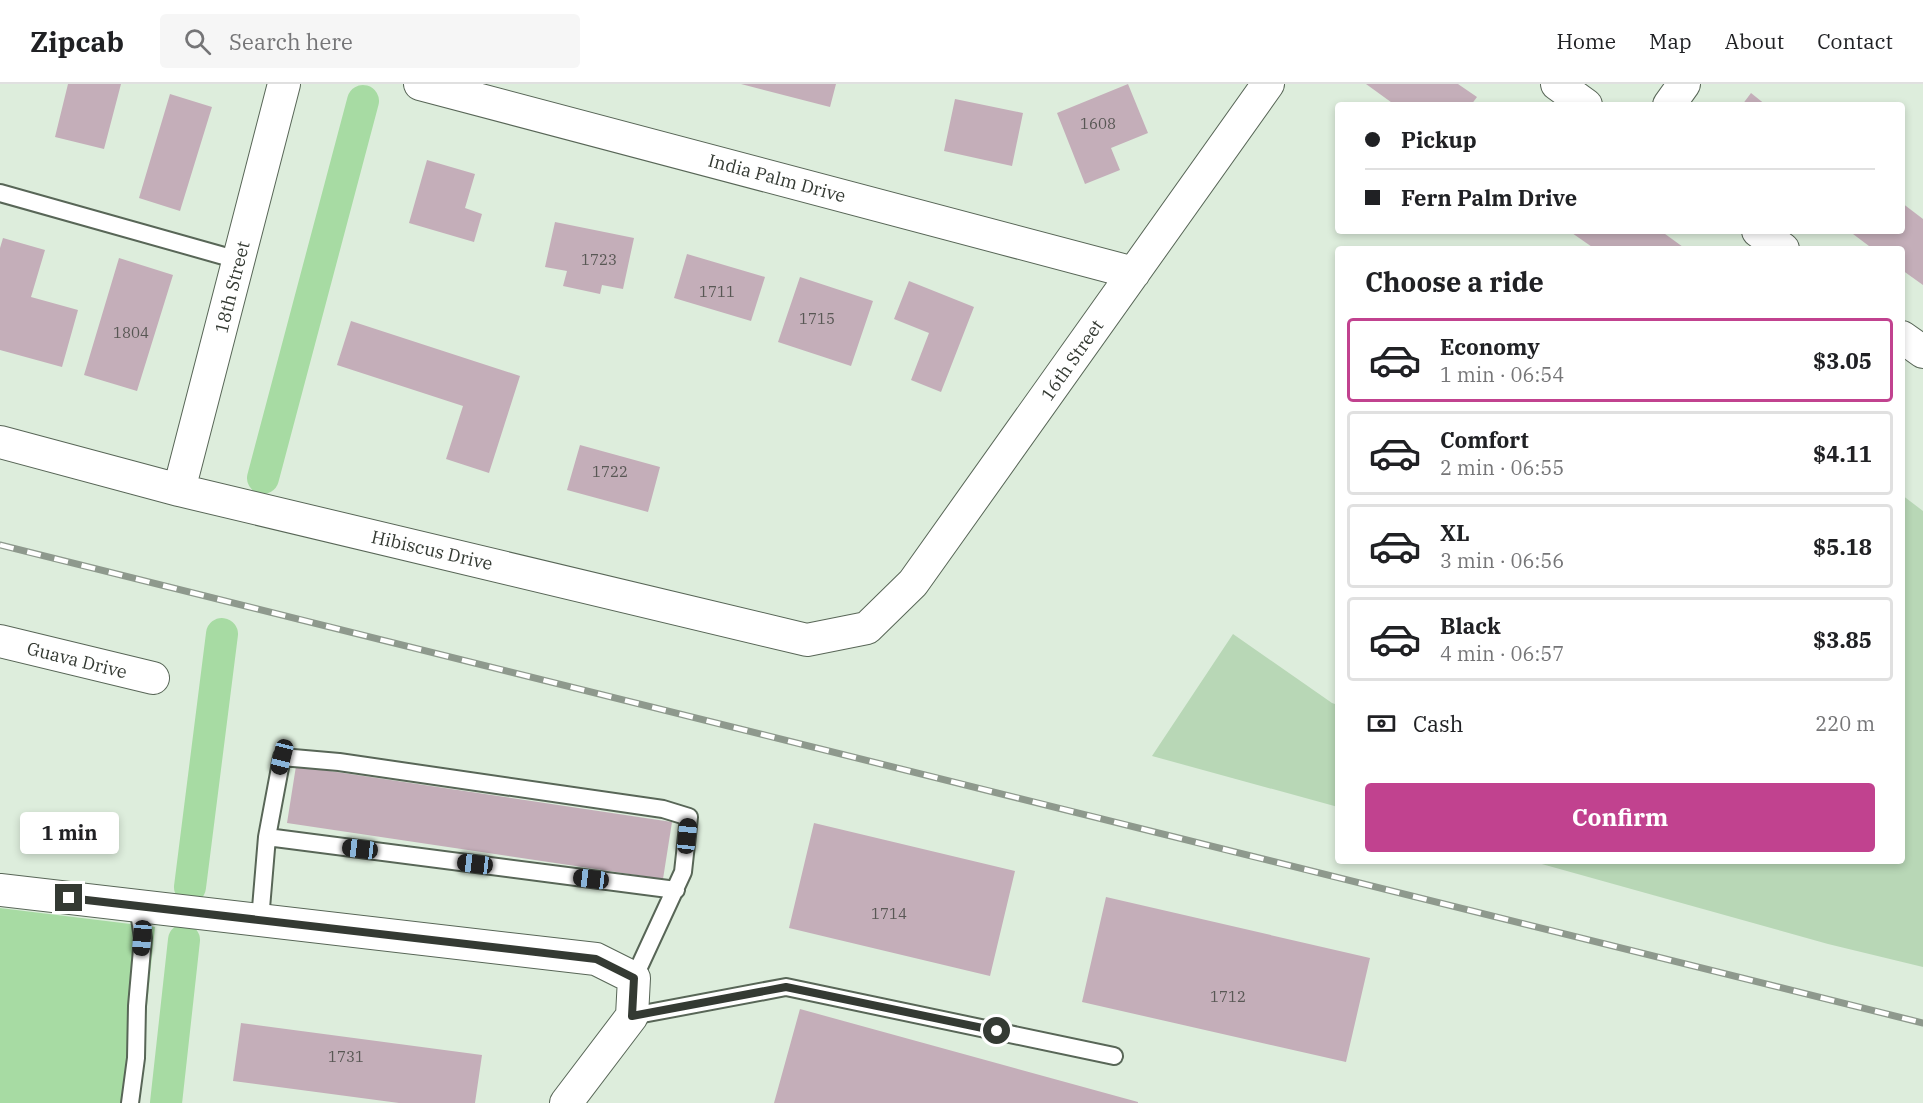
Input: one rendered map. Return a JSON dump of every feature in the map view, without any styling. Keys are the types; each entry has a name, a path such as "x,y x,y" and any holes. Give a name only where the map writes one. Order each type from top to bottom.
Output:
{"street":[{"name":"18th Street","path":"179,490 284,84"},
{"name":"India Palm Drive","path":"420,84 1134,273"},
{"name":"16th Street","path":"867,628 913,583 1268,84"},
{"path":"1557,84 1582,102"},
{"path":"1671,102 1684,84"},
{"path":"1762,234 1779,246"},
{"path":"1905,339 1923,352"},
{"name":"Hibiscus Drive","path":"0,442 179,490 807,640 867,628"},
{"name":"Guava Drive","path":"0,641 153,678"},
{"path":"0,890 596,959 634,978 632,1016 566,1103"}],"lane":[{"path":"0,193 238,260"},
{"path":"260,920 267,837 282,757 339,762 663,809 689,817 683,872 634,978"},
{"path":"267,837 676,890"},
{"path":"130,1103 136,1058 142,938 138,906"},
{"path":"632,1016 786,987 1114,1056"}],"shaded area":[{"path":"1905,497 1923,511 1923,967 1828,944 1542,864 1905,864"},
{"path":"1233,634 1335,704 1335,806 1152,756"},
{"path":"0,908 155,927 137,1103 0,1103"}],"building":[{"path":"68,84 121,84 104,149 55,137"},
{"path":"741,84 836,84 830,107"},
{"path":"1128,84 1148,133 1111,148 1120,170 1085,184 1057,113"},
{"path":"1366,84 1458,84 1477,97 1473,102 1391,102"},
{"path":"1751,93 1762,102 1744,102"},
{"path":"170,94 212,107 180,211 139,198"},
{"path":"955,99 1023,113 1012,166 944,151"},
{"path":"427,160 475,174 465,208 482,214 474,242 409,223"},
{"path":"1905,205 1923,219 1923,285 1905,272 1905,246 1869,246 1853,234 1905,234"},
{"path":"555,222 634,238 623,289 602,285 600,294 563,286 567,271 545,267"},
{"path":"1573,234 1665,234 1682,246 1591,246"},
{"path":"3,238 45,250 31,297 78,310 62,367 0,350 0,248"},
{"path":"687,254 765,277 751,321 674,298"},
{"path":"119,258 173,275 137,391 84,375"},
{"path":"800,277 873,301 851,366 778,342"},
{"path":"909,281 974,307 941,392 911,380 929,333 894,319"},
{"path":"351,321 520,376 489,473 446,459 463,406 337,365"},
{"path":"580,445 660,467 648,512 567,490"},
{"path":"296,766 672,822 663,879 287,823"},
{"path":"814,823 1015,871 990,976 789,928"},
{"path":"1106,897 1370,958 1346,1062 1082,1002"},
{"path":"800,1009 1138,1102 1138,1103 774,1103"},
{"path":"241,1023 482,1055 475,1103 399,1103 233,1081"}],"waterway":[{"path":"263,478 363,101"},
{"path":"190,887 222,634"},
{"path":"166,1103 184,940"}],"railway":[{"path":"0,545 1923,1023"}],"route":[{"path":"69,898 596,959 634,978 632,1016 786,987 997,1031"}]}
